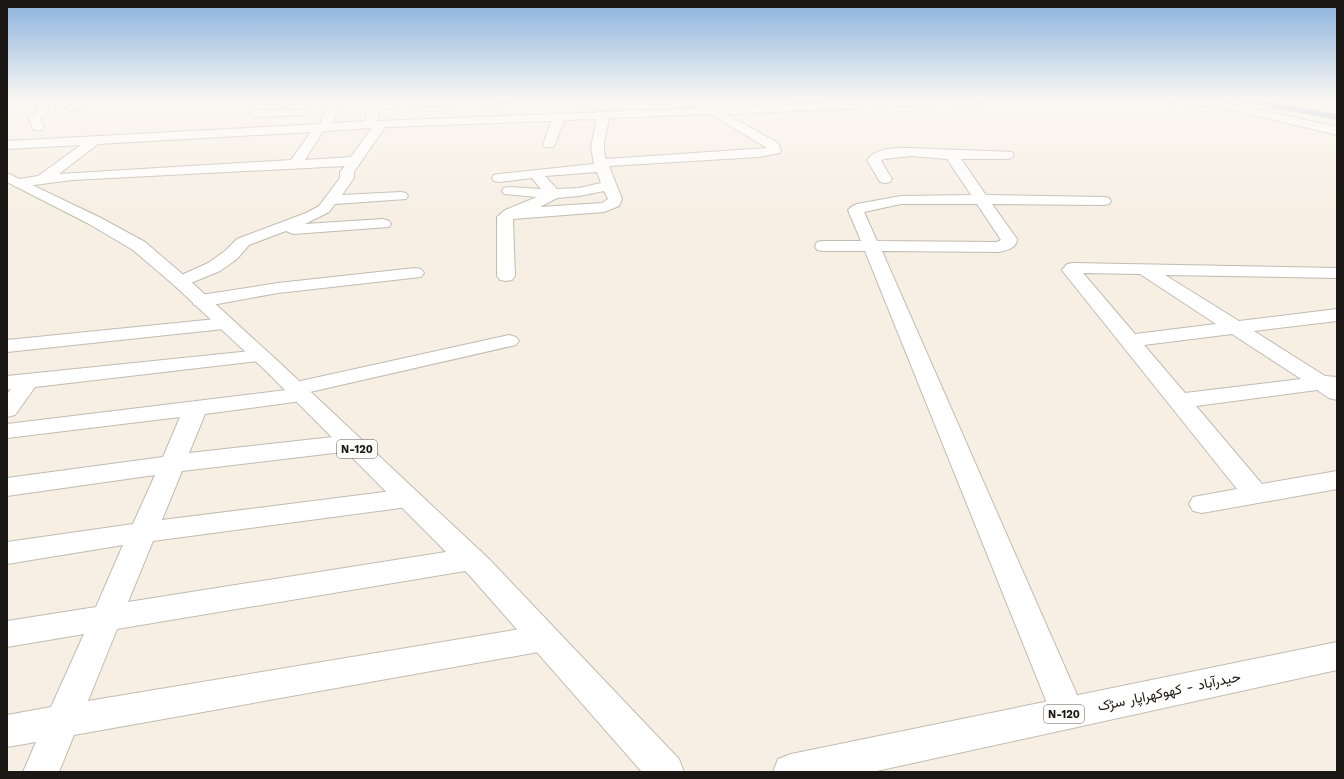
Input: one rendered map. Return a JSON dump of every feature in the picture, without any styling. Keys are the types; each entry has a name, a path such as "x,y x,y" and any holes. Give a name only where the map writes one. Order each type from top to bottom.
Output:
{"main road":[{"path":"295,164 315,136"},
{"path":"181,282 214,267 231,255 243,242 311,216 324,209 347,178 347,172 369,136"},
{"path":"549,144 552,136"},
{"path":"510,213 604,207 612,205 615,199 598,156 597,136"},
{"path":"499,178 602,165 759,153 775,150 773,146 756,136"},
{"path":"7,145 95,140 252,137"},
{"path":"22,181 95,140"},
{"path":"885,179 874,160 876,157 882,155 910,153 1006,155"},
{"path":"823,246 998,247 1009,243 1009,239 951,155"},
{"path":"172,170 186,156"},
{"path":"22,181 72,176 355,161"},
{"path":"535,173 553,194"},
{"name":"N-120","path":"22,181 139,246 181,282 298,392 471,559 666,772"},
{"path":"509,192 553,194 579,192 610,185"},
{"path":"506,276 505,217 510,213 530,204 546,200 553,194"},
{"path":"331,200 402,196"},
{"path":"1068,713 856,210 862,207 901,200 982,199 1104,201"},
{"path":"276,230 383,224"},
{"path":"1256,494 1071,270 1073,268 1153,271 1337,273"},
{"path":"1153,271 1334,386"},
{"path":"201,301 278,288 415,273"},
{"path":"1130,341 1337,315"},
{"path":"7,346 226,324"},
{"path":"7,431 196,407 298,392 509,341"},
{"path":"7,410 18,382 260,356"},
{"path":"1184,407 1334,386"},
{"path":"41,772 108,618 196,407"},
{"path":"7,487 220,457 351,443"},
{"path":"1202,504 1337,480"},
{"path":"7,553 144,532 408,498"},
{"path":"7,634 471,559"},
{"path":"7,731 544,638"},
{"name":"حیدرآباد - کھوکھراپار سڑک","path":"791,772 1337,656"}]}
